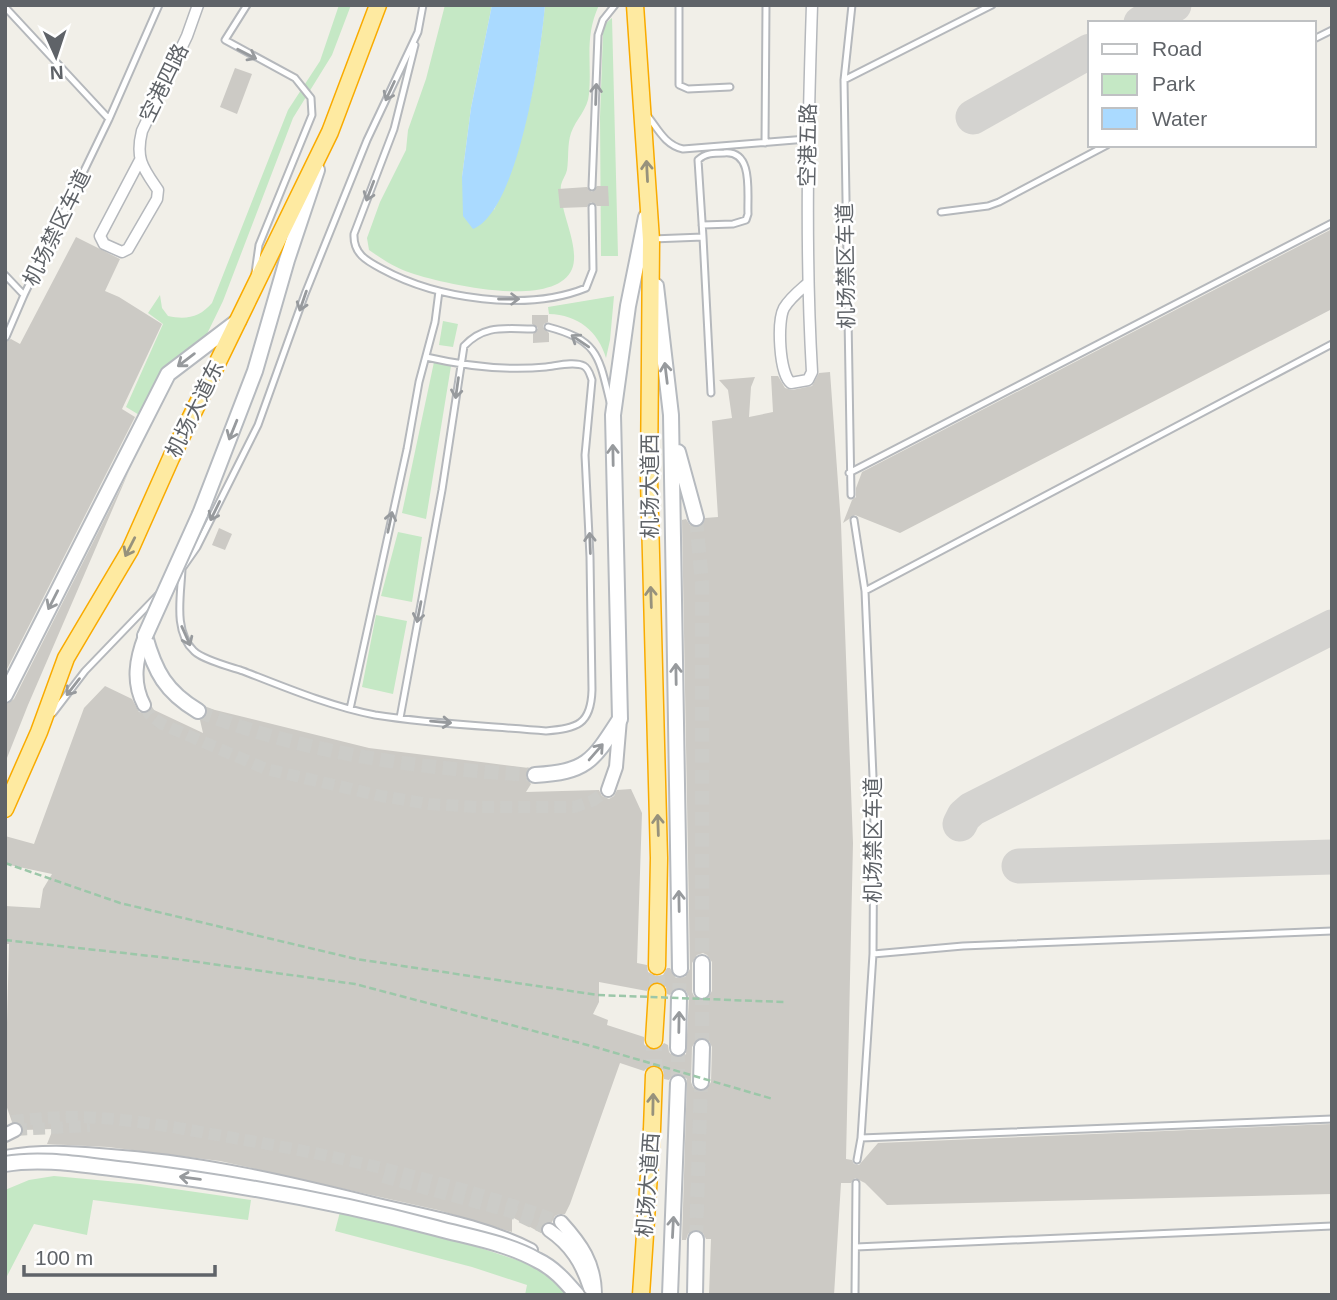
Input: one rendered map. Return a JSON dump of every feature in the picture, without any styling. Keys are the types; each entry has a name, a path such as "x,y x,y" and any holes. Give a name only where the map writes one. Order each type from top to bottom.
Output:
{"highway":[{"name":"机场大道东","path":"5,810 66,658 130,550 171,458 330,132 378,5"},
{"name":"机场大道西","path":"635,5 650,240 649,479 659,858 657,966"},
{"path":"654,1040 657,992"},
{"name":"机场大道西","path":"641,1295 654,1075"}],"main road":[{"path":"198,712 172,693 151,657 145,636 200,514 255,371 287,260 330,132"},
{"path":"535,775 561,774 584,765 599,751 620,719 613,415 628,306 649,205"},
{"path":"650,240 671,415 696,519"},
{"path":"5,695 168,373 240,319"},
{"path":"671,415 680,970"},
{"path":"702,963 702,991"},
{"path":"678,1048 679,996"},
{"path":"701,1082 702,1047"},
{"path":"670,1295 678,1083"},
{"path":"5,1164 33,1161 88,1166 219,1181 317,1199 488,1242 536,1259 555,1271 577,1295"},
{"path":"695,1295 696,1239"}],"street":[{"name":"空港四路","path":"140,160 142,131 187,36 198,5"},
{"name":"空港五路","path":"807,284 790,300 779,320 783,373 791,383 808,380 812,372 807,284 807,139 812,5"},
{"path":"140,160 143,170 158,190 157,199 127,250 122,252 102,242 100,236 140,160"},
{"path":"144,705 138,693 136,677 138,653 145,636"},
{"path":"608,790 616,767 620,719"},
{"path":"5,1157 50,1153 150,1159 200,1165 301,1186 451,1222 512,1241 553,1261 584,1295"},
{"path":"561,1222 589,1258 594,1275 594,1295"},
{"path":"549,1230 561,1238 578,1258 594,1295"}],"lane":[{"name":"机场禁区车道","path":"6,337 109,119 159,5"},
{"path":"247,5 225,40 295,78 311,98 312,115 259,245 251,298"},
{"path":"356,64 371,5"},
{"path":"424,5 394,129 354,234 354,243 362,258 393,275 439,291 478,298 512,300 571,294 586,288 593,270 592,207"},
{"path":"592,187 598,35 603,20 615,5"},
{"path":"679,5 679,85 688,89 730,87"},
{"path":"765,144 766,5"},
{"name":"机场禁区车道","path":"851,495 844,80 852,5"},
{"path":"844,80 992,5"},
{"path":"5,7 109,119"},
{"path":"1316,38 1332,30"},
{"path":"38,732 85,671 182,569 197,547 258,425 305,294 367,140 418,32"},
{"path":"643,110 667,142 674,147 765,144 807,139"},
{"path":"941,212 999,202 1103,147"},
{"path":"702,225 733,224 746,220 748,214 745,164 741,156 733,152 709,153 698,160 711,393"},
{"path":"849,473 1332,223"},
{"path":"650,240 703,237"},
{"path":"5,275 24,295"},
{"path":"350,709 419,382 439,305 439,291"},
{"path":"548,327 586,342 595,353 602,368 613,415"},
{"path":"400,718 442,490 464,345 475,334 500,328 533,329"},
{"path":"865,591 1332,344"},
{"path":"182,569 181,623 184,637 195,653 350,709 400,718 546,731 577,726 587,719 592,706 586,455 592,380 589,371 584,366 577,365 515,368 460,365 426,357"},
{"name":"机场禁区车道","path":"854,520 865,591 874,800 873,954 861,1139 857,1160"},
{"path":"873,954 975,946 1332,931"},
{"path":"861,1139 1332,1119"},
{"path":"855,1295 856,1183"},
{"path":"856,1247 1332,1226"}],"path":[{"path":"5,863 120,903 356,959 598,995 784,1002"},
{"path":"5,940 169,958 355,984 596,1047 773,1099"}],"green space":[{"path":"339,5 351,5 332,55 293,118 223,301 206,336 168,368 141,416 126,407 163,324 148,313 160,295 162,308 168,316 187,317 198,314 212,303 288,110 320,61"},
{"path":"445,5 492,5 471,108 462,177 494,210 514,161 528,110 545,5 599,5 590,39 588,99 571,133 567,170 561,185 574,260 572,269 562,281 544,288 498,290 448,283 405,271 369,250 367,238 380,202 406,150 408,130 426,79"},
{"path":"612,18 618,256 601,256 600,117 603,33 606,23"},
{"path":"614,296 606,358 598,340 585,326 569,318 549,314 548,307"},
{"path":"443,321 458,324 453,347 439,345"},
{"path":"434,362 451,366 426,519 402,513"},
{"path":"398,532 422,537 412,602 381,596"},
{"path":"376,615 407,621 393,694 362,687"},
{"path":"54,1176 140,1184 251,1200 248,1220 93,1200 87,1235 34,1224 5,1280 5,1190 29,1180"},
{"path":"340,1212 453,1239 526,1263 557,1278 568,1295 525,1295 527,1285 472,1267 335,1231"}],"water":[{"path":"492,5 545,5 533,92 515,162 503,193 489,216 473,229 463,216 462,177 471,108"}],"building":[{"path":"235,68 252,74 237,114 220,107"},
{"path":"597,186 608,186 609,206 597,206 591,202 587,207 560,208 558,189 587,187 592,192"},
{"path":"1332,229 1332,309 900,533 855,515 843,523 852,500 856,497 856,488 862,472"},
{"path":"76,237 120,259 105,291 162,324 122,409 135,417 5,673 5,342 11,339 20,344"},
{"path":"532,315 548,315 548,322 543,327 549,333 549,342 533,343 533,334 538,328 532,324"},
{"path":"830,372 841,524 853,843 846,1159 859,1165 878,1143 1332,1124 1332,1194 887,1205 865,1183 855,1178 851,1183 841,1183 834,1295 709,1295 711,1239 706,1239 702,1231 695,1229 688,1234 686,1240 682,1240 687,1079 678,1073 669,1080 664,1079 663,1070 655,1065 644,1071 620,1063 570,1204 565,1214 559,1214 552,1222 542,1224 541,1233 512,1217 512,1232 438,1210 220,1161 108,1147 47,1144 53,1129 24,1130 20,1123 12,1122 5,1102 9,944 5,944 5,906 40,908 43,889 52,874 5,864 5,836 34,844 84,708 105,686 132,699 139,712 147,713 152,709 203,733 200,720 206,716 207,708 369,748 529,768 526,777 531,784 526,792 599,790 602,796 609,799 617,790 631,789 642,813 637,963 647,965 648,972 656,976 663,975 667,968 670,968 676,978 685,977 690,969 682,520 686,519 690,525 698,527 703,524 705,518 718,517 712,421 732,418 728,390 719,380 755,377 751,387 749,417 773,412 771,376 778,376 785,388 792,390 812,386 819,373","holes":["703,953 712,962 712,991 707,999 701,1001 692,992 692,963 697,955","599,982 647,991 652,983 658,982 666,987 667,994 670,995 675,988 685,989 689,997 686,1054 674,1057 664,1043 658,1050 649,1049 644,1044 644,1037 607,1025 608,1020 593,1014 599,1002","697,1039 708,1039 712,1047 711,1082 706,1090 700,1092 691,1082 692,1047"]},
{"path":"129,471 5,763 5,705 14,699"},
{"path":"219,528 232,534 225,550 212,545"}],"taxiway":[{"path":"1145,21 1174,5"},
{"path":"973,117 1088,52"},
{"path":"960,824 972,809 1332,627"},
{"path":"1019,866 1332,857"}],"tunnel":[{"path":"696,518 702,583 702,963"},
{"path":"144,705 150,715 162,724 266,769 381,796 429,804 478,807 574,807 592,801 608,790"},
{"path":"198,711 238,726 321,749 450,769 535,775"},
{"path":"657,966 657,992"},
{"path":"679,997 680,969"},
{"path":"702,991 702,1047"},
{"path":"654,1040 654,1075"},
{"path":"678,1048 678,1083"},
{"path":"696,1239 701,1082"},
{"path":"12,1121 64,1117 116,1119 251,1141 408,1174 561,1222"},
{"path":"15,1130 90,1126"},
{"path":"383,1177 511,1212 549,1230"}]}
